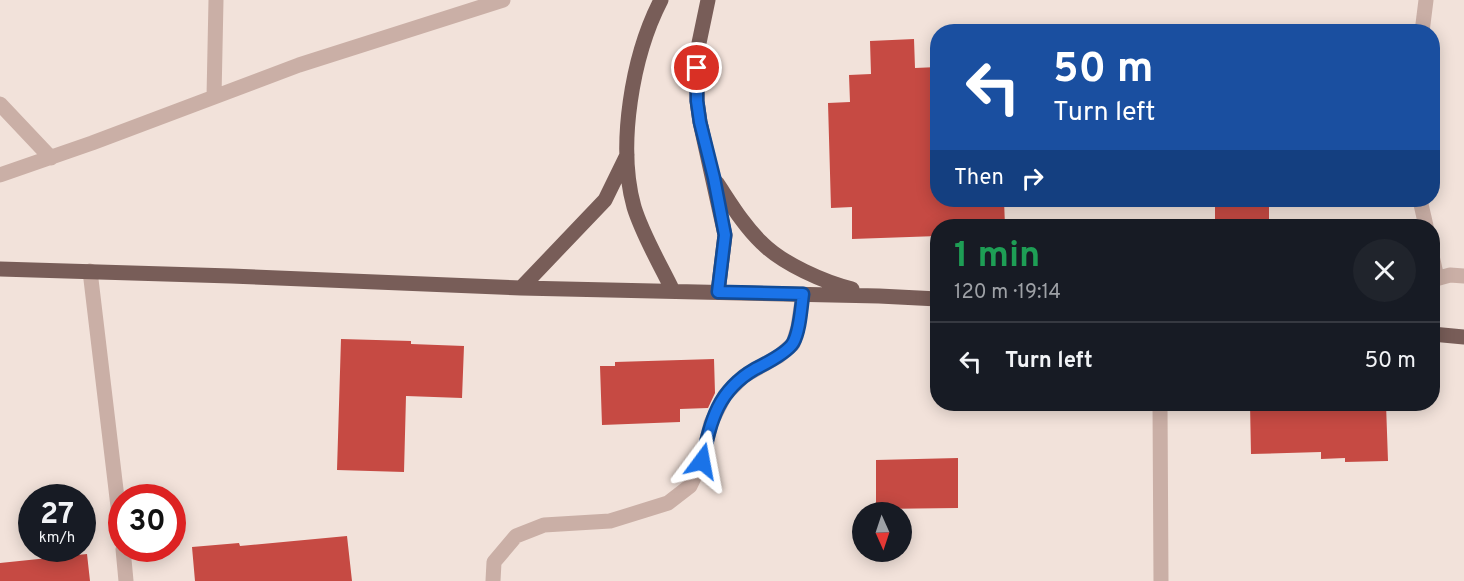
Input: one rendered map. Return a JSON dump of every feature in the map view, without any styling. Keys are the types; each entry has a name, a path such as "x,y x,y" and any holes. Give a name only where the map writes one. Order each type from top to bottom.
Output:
{"main road":[{"path":"661,0 639,62 630,105 627,155 634,207 673,291"},
{"path":"708,0 699,43 697,101 725,235 718,292"},
{"path":"521,288 604,200 627,155"},
{"path":"714,178 753,233 772,251 795,266 832,284 879,296"},
{"path":"0,269 521,288 930,299"},
{"path":"1440,335 1464,337"}],"street":[{"path":"214,97 216,0"},
{"path":"0,175 299,65 503,0"},
{"path":"1423,24 1426,0"},
{"path":"0,104 51,158"},
{"path":"90,271 115,484"},
{"path":"1440,278 1450,275 1464,276"},
{"path":"493,581 494,562 516,536 544,525 610,521 668,503 690,486 702,461 711,423 724,395 744,376 779,356 793,344 803,294"},
{"path":"1160,411 1161,581"},
{"path":"124,562 126,581"}],"building":[{"path":"914,39 915,68 930,67 930,207 1004,207 1005,219 930,219 930,236 852,239 852,207 831,208 828,103 850,102 849,75 871,74 870,41"},
{"path":"1215,207 1269,207 1269,219 1215,219"},
{"path":"341,339 411,341 411,344 464,346 462,398 406,396 404,472 337,470"},
{"path":"714,359 715,393 708,408 680,409 680,422 602,425 600,366 615,366 615,362"},
{"path":"1250,411 1386,411 1388,461 1345,462 1345,458 1321,459 1321,452 1251,454"},
{"path":"958,458 958,508 912,509 912,502 876,502 876,460"},
{"path":"347,536 352,581 195,581 192,547 239,543 240,546"},
{"path":"88,562 90,581 0,581 0,563"}],"route":[{"path":"697,68 697,101 700,122 725,235 718,292 803,294 793,344 779,356 744,376 724,395 711,423 702,461"}]}
